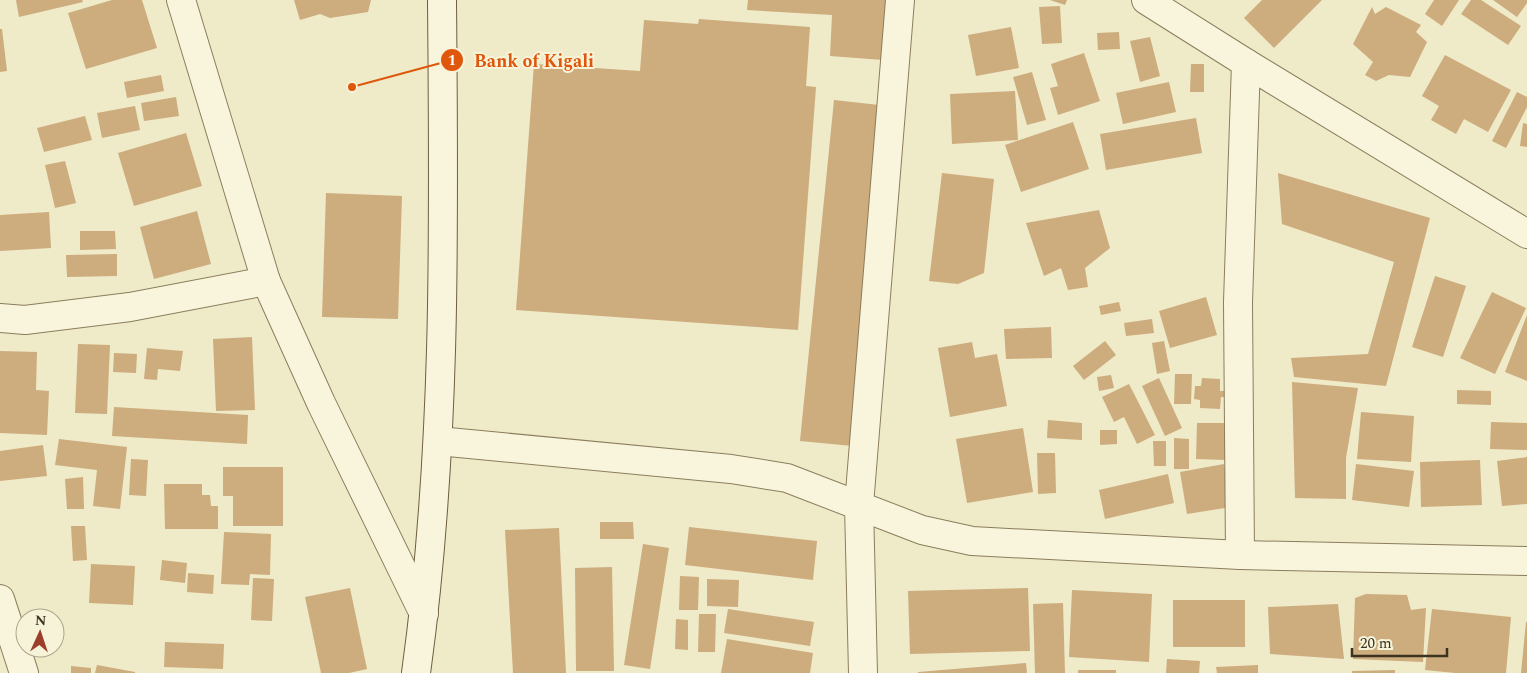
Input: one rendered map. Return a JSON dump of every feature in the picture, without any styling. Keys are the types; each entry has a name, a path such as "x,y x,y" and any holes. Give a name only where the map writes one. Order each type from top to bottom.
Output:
{"street":[{"path":"181,0 266,282 321,403 424,614"},
{"path":"416,673 424,614 438,440 444,212 442,0"},
{"path":"863,673 859,505 900,0"},
{"path":"1146,0 1527,234"},
{"path":"1240,555 1238,302 1246,63"},
{"path":"0,318 25,320 130,307 266,282"},
{"path":"438,440 731,469 787,478 922,530 972,541 1240,555 1527,562"},
{"path":"0,599 24,673"}],"building":[{"path":"16,0 82,0 83,2 19,17"},
{"path":"112,0 142,0 157,48 86,69 68,13"},
{"path":"294,0 371,0 368,12 330,18 320,14 300,20"},
{"path":"748,0 886,0 883,60 830,56 832,15 747,10"},
{"path":"1050,0 1067,0 1065,5"},
{"path":"1262,0 1322,0 1274,48 1244,18"},
{"path":"1434,0 1459,0 1442,26 1425,14"},
{"path":"1471,0 1481,0 1521,26 1508,45 1461,14"},
{"path":"1493,0 1527,0 1527,3 1517,17"},
{"path":"1060,6 1062,43 1042,44 1039,7"},
{"path":"1372,7 1375,14 1386,7 1421,25 1416,32 1427,42 1410,77 1389,75 1376,81 1365,75 1373,62 1353,44"},
{"path":"699,19 810,27 806,86 816,87 798,330 516,310 534,64 640,71 644,20 698,24"},
{"path":"1011,27 1019,68 976,76 968,35"},
{"path":"0,29 2,29 7,71 0,72"},
{"path":"1119,32 1120,49 1098,50 1097,33"},
{"path":"1150,37 1160,76 1140,82 1130,41"},
{"path":"1084,53 1100,101 1058,115 1050,88 1058,86 1051,64"},
{"path":"1445,55 1511,90 1488,132 1464,119 1456,134 1431,120 1439,106 1422,96"},
{"path":"1191,64 1204,64 1204,92 1190,92"},
{"path":"1032,72 1046,120 1027,125 1013,77"},
{"path":"161,75 164,91 127,98 124,82"},
{"path":"1169,82 1176,112 1123,124 1116,93"},
{"path":"1015,91 1018,140 952,144 950,94"},
{"path":"1517,92 1527,97 1527,107 1506,148 1492,141"},
{"path":"176,97 179,116 144,121 141,103"},
{"path":"834,100 888,106 853,446 800,441"},
{"path":"135,106 140,130 102,138 97,113"},
{"path":"85,116 92,140 44,152 37,128"},
{"path":"1196,118 1202,153 1106,170 1100,134"},
{"path":"1073,122 1089,169 1021,192 1005,145"},
{"path":"1523,123 1527,124 1527,147 1520,146"},
{"path":"186,133 202,186 134,206 118,153"},
{"path":"65,161 76,203 55,208 45,165"},
{"path":"942,173 994,179 984,273 958,284 929,281"},
{"path":"1278,173 1430,218 1386,386 1294,377 1291,358 1368,354 1394,262 1282,224"},
{"path":"326,193 402,196 398,319 322,317"},
{"path":"1099,210 1110,248 1085,268 1088,287 1068,290 1061,268 1044,276 1026,223"},
{"path":"197,211 211,264 154,279 140,227"},
{"path":"49,212 51,248 0,251 0,215"},
{"path":"80,231 115,231 116,249 80,250"},
{"path":"117,254 117,276 67,277 66,255"},
{"path":"1435,276 1466,286 1443,357 1412,347"},
{"path":"1492,292 1526,308 1495,374 1460,358"},
{"path":"1206,297 1217,335 1170,348 1159,311"},
{"path":"1119,302 1121,311 1101,315 1099,306"},
{"path":"1527,315 1527,381 1505,372"},
{"path":"1152,319 1154,333 1126,336 1124,323"},
{"path":"1051,327 1052,358 1006,359 1004,329"},
{"path":"252,337 255,410 216,411 213,339"},
{"path":"1105,341 1116,355 1084,380 1073,366"},
{"path":"1164,341 1170,371 1157,374 1152,343"},
{"path":"972,342 975,358 997,354 1007,406 950,417 938,348"},
{"path":"78,344 110,345 107,414 75,413"},
{"path":"147,348 183,351 180,371 158,369 157,380 144,379"},
{"path":"0,351 37,352 36,390 49,391 47,435 0,433"},
{"path":"114,353 137,354 136,373 113,372"},
{"path":"1175,374 1192,374 1191,404 1174,404"},
{"path":"1111,375 1114,388 1099,391 1097,377"},
{"path":"1159,378 1182,428 1165,436 1142,386"},
{"path":"1202,378 1220,379 1220,391 1227,391 1226,397 1221,397 1220,409 1200,408 1200,400 1194,399 1195,386 1201,386"},
{"path":"1292,382 1358,388 1346,458 1346,499 1295,498"},
{"path":"1129,384 1155,435 1137,444 1124,417 1114,422 1102,397"},
{"path":"1457,390 1491,391 1491,405 1457,404"},
{"path":"114,407 248,415 247,444 112,436"},
{"path":"1361,412 1414,416 1411,462 1357,459"},
{"path":"1048,420 1082,423 1082,440 1047,438"},
{"path":"1491,422 1527,423 1527,450 1490,449"},
{"path":"1197,423 1225,423 1225,460 1196,459"},
{"path":"1023,428 1033,492 967,503 956,439"},
{"path":"1100,430 1117,430 1117,444 1100,445"},
{"path":"1174,438 1189,439 1189,469 1174,469"},
{"path":"59,439 127,447 120,509 93,506 97,470 55,465"},
{"path":"1153,441 1166,441 1166,466 1154,466"},
{"path":"43,445 47,476 0,481 0,451"},
{"path":"1037,453 1055,453 1056,493 1038,494"},
{"path":"1527,457 1527,504 1502,506 1497,461"},
{"path":"131,459 148,460 146,496 129,495"},
{"path":"1480,460 1482,505 1421,507 1420,462"},
{"path":"1224,464 1231,507 1187,514 1180,472"},
{"path":"1356,464 1414,471 1409,507 1352,500"},
{"path":"223,467 283,467 283,526 233,526 233,496 223,496"},
{"path":"1168,474 1174,503 1105,519 1099,490"},
{"path":"83,477 84,509 67,509 65,479"},
{"path":"164,484 202,484 202,495 210,495 211,506 218,506 218,529 165,529"},
{"path":"600,522 633,522 634,539 600,539"},
{"path":"71,526 85,526 87,560 73,561"},
{"path":"689,527 817,541 813,580 685,565"},
{"path":"559,528 566,673 513,673 505,530"},
{"path":"224,532 271,534 270,575 250,574 249,585 221,584"},
{"path":"643,544 669,548 650,669 624,665"},
{"path":"162,560 187,563 185,583 160,580"},
{"path":"91,564 135,566 133,605 89,603"},
{"path":"612,567 614,671 576,671 575,568"},
{"path":"188,573 214,575 213,594 187,592"},
{"path":"680,576 699,577 698,610 679,610"},
{"path":"253,578 274,579 272,621 251,620"},
{"path":"707,579 739,580 738,607 707,606"},
{"path":"350,588 367,669 349,673 321,673 305,597"},
{"path":"1028,588 1030,651 910,654 908,591"},
{"path":"1072,590 1152,594 1149,662 1069,657"},
{"path":"1366,594 1407,595 1411,610 1426,608 1423,662 1353,659 1355,598"},
{"path":"1173,600 1245,600 1245,647 1173,647"},
{"path":"1063,603 1065,673 1035,673 1033,604"},
{"path":"1338,604 1344,659 1270,654 1268,607"},
{"path":"728,609 814,622 810,646 724,633"},
{"path":"1432,609 1511,617 1506,673 1455,673 1425,670"},
{"path":"699,614 716,614 715,652 698,652"},
{"path":"676,619 688,620 688,650 675,649"},
{"path":"1526,622 1527,673 1521,673"},
{"path":"727,639 813,653 810,673 721,673"},
{"path":"165,642 224,644 223,669 164,667"},
{"path":"1167,659 1200,661 1199,673 1166,673"},
{"path":"1026,663 1027,673 918,673 918,672"},
{"path":"97,665 135,672 135,673 95,673"},
{"path":"1258,665 1258,673 1217,673 1216,667"},
{"path":"71,666 91,668 91,673 71,673"},
{"path":"1078,670 1116,670 1116,673 1078,673"},
{"path":"1395,670 1395,673 1352,673 1352,671"}],"place":[{"name":"Bank of Kigali","path":"352,87"}]}
